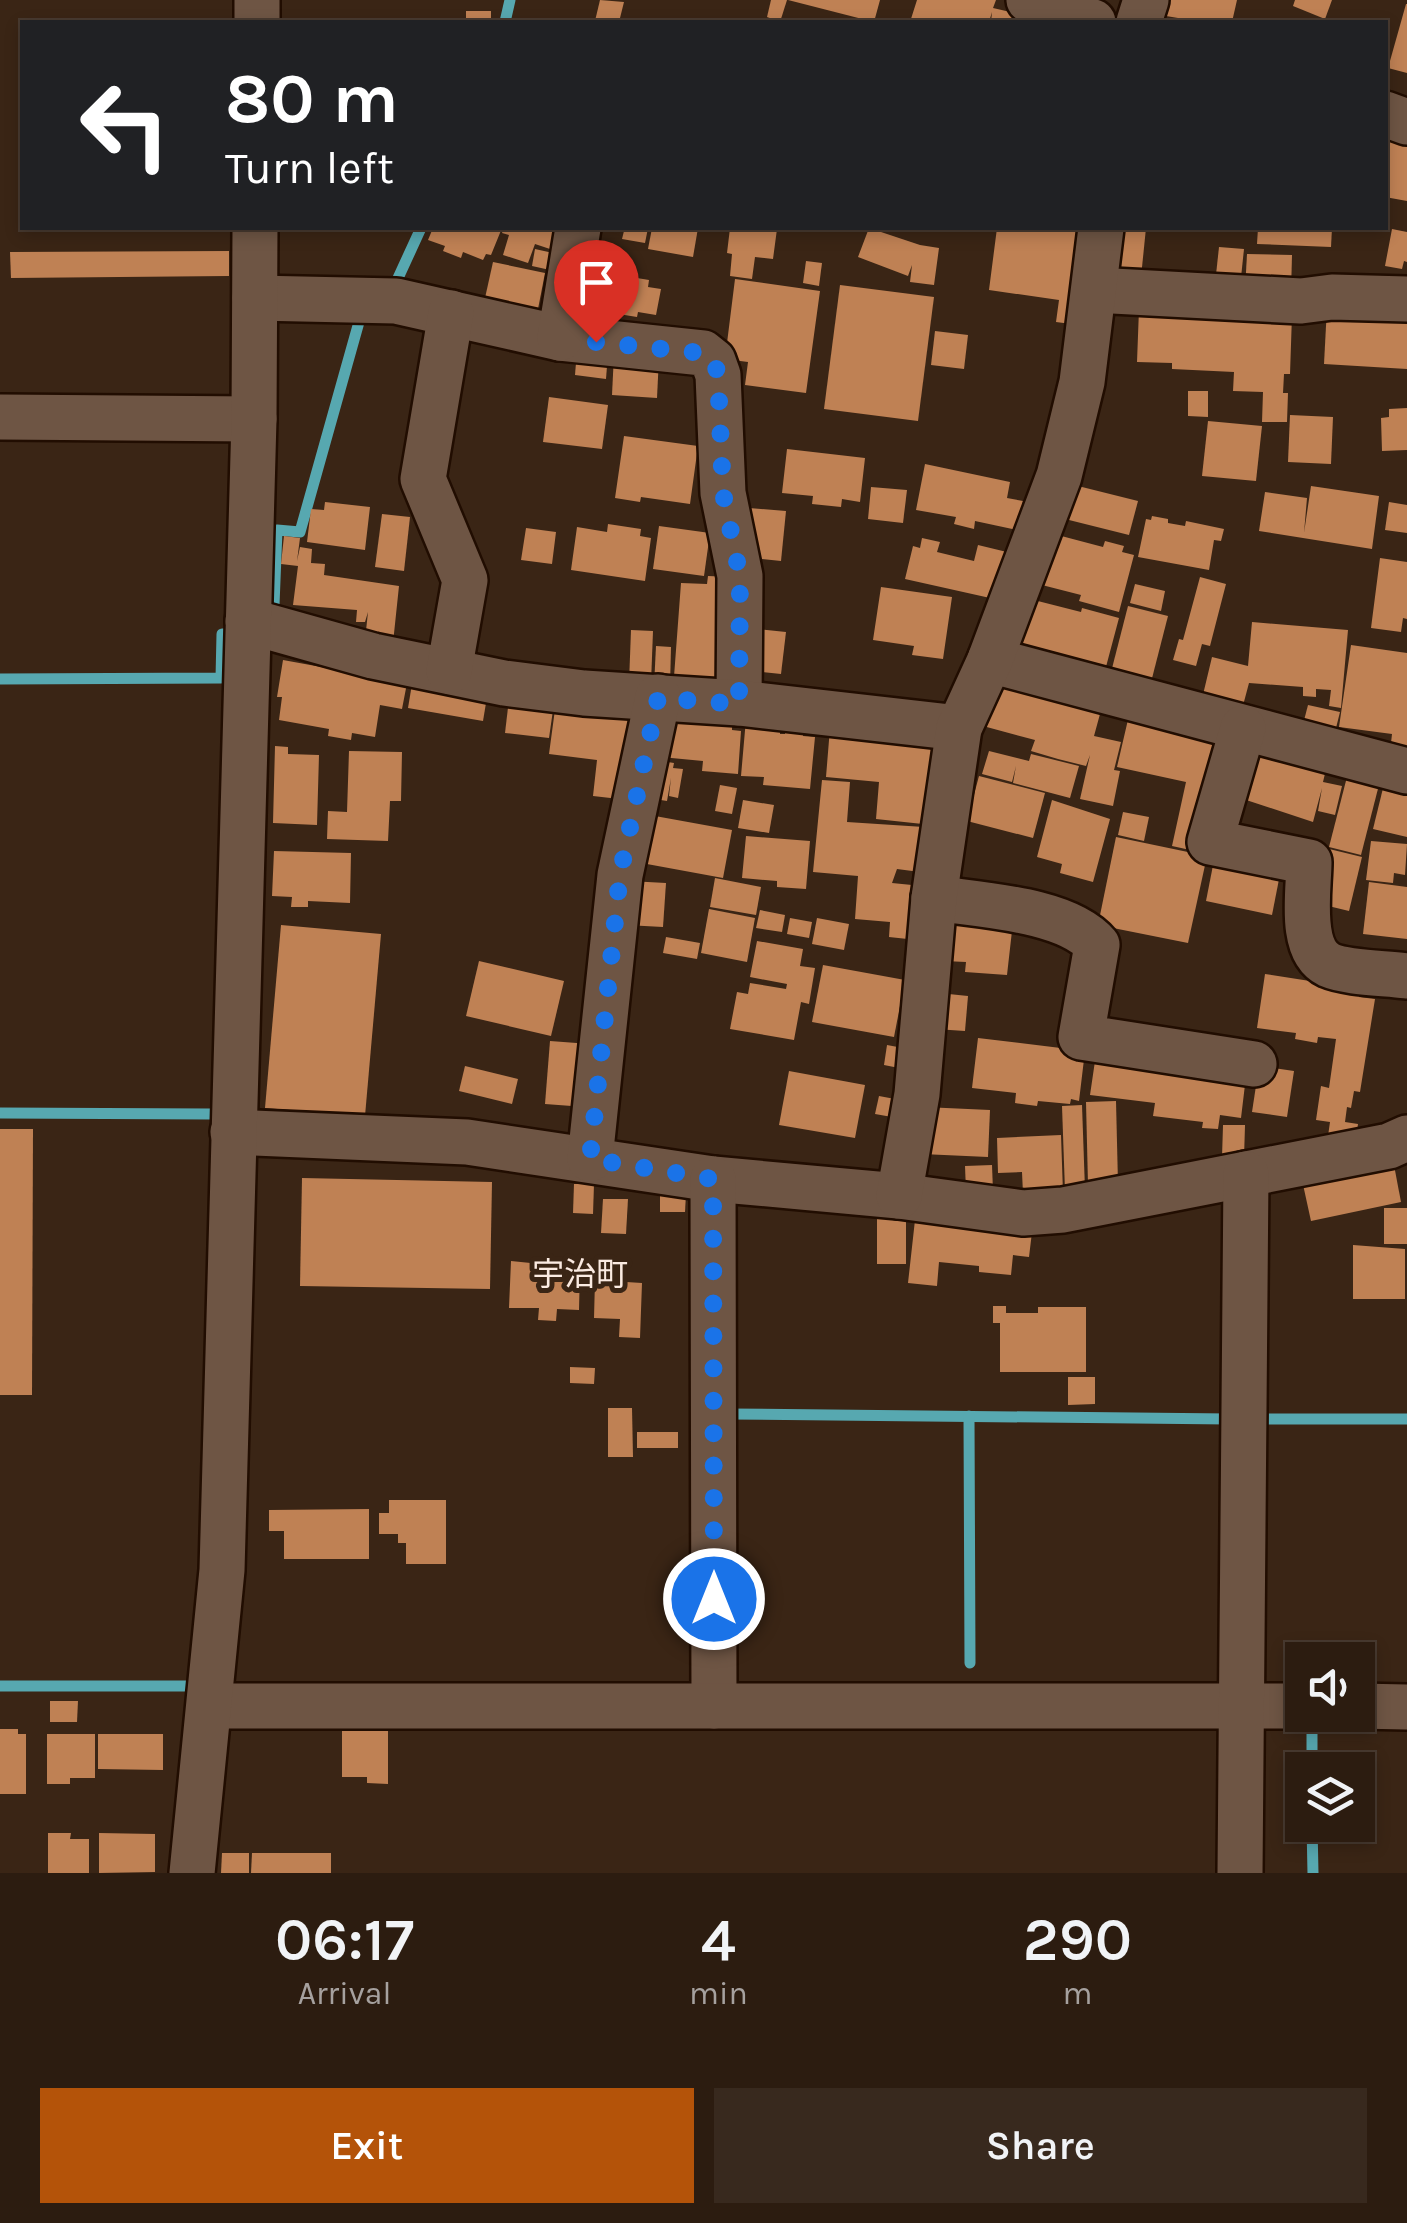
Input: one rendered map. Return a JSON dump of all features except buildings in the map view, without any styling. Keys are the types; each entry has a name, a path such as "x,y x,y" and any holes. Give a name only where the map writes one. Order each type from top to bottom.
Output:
{"street":[{"path":"1029,0 1087,20"},
{"path":"192,1873 222,1570 254,420 255,230"},
{"path":"560,338 578,230"},
{"path":"898,1196 916,1094 934,898 959,728 990,660 1059,476 1082,382 1101,230"},
{"path":"1094,290 1300,302 1332,296 1407,299"},
{"path":"254,298 396,301 560,338 703,353 714,361 718,375 723,493 740,576 739,704"},
{"path":"449,671 465,580 423,478 451,313"},
{"path":"0,418 254,420"},
{"path":"248,621 372,656 552,689 959,728"},
{"path":"990,660 1407,771"},
{"path":"590,1159 620,874 658,698"},
{"path":"1243,728 1210,842 1309,862 1310,935 1318,957 1332,966 1407,976"},
{"path":"934,898 1059,921 1088,934 1097,945 1081,1037 1254,1064"},
{"path":"234,1132 466,1142 713,1179 898,1196 1023,1214 1062,1210 1389,1146 1407,1138"},
{"path":"1240,1873 1246,1174"},
{"path":"713,1179 714,1695"},
{"path":"210,1706 714,1695 1240,1695 1285,1703"},
{"path":"1375,1706 1407,1706"}],"waterway":[{"path":"505,20 510,0"},
{"path":"393,289 420,230"},
{"path":"274,605 277,530 300,532 359,322 369,312"},
{"path":"0,679 221,678 222,634 228,634"},
{"path":"0,1113 210,1114"},
{"path":"728,1414 1229,1419"},
{"path":"969,1416 970,1663"},
{"path":"1254,1419 1407,1419"},
{"path":"0,1686 194,1686"},
{"path":"1312,1732 1312,1752"},
{"path":"1312,1842 1313,1873"}],"district":[{"name":"宇治町","path":"580,1274"}],"route":[{"path":"596,342 703,353 714,361 718,375 723,493 740,576 739,704 658,698 620,874 590,1159 713,1179 714,1599"}]}
